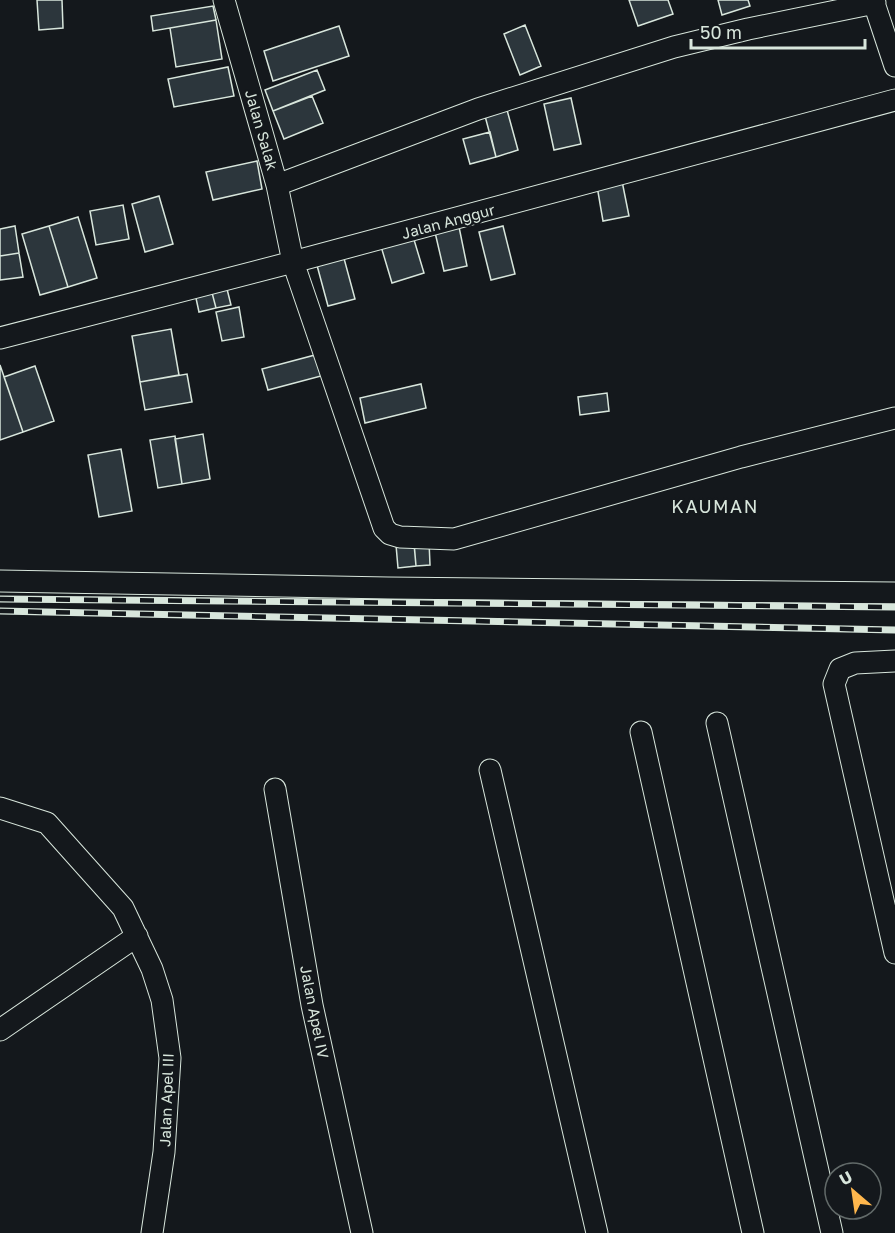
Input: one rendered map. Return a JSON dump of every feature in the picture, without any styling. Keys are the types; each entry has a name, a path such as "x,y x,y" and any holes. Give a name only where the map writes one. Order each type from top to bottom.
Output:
{"street":[{"name":"Jalan Salak","path":"224,0 278,185 293,262 384,528 390,534 400,537 454,539 741,457 895,418"},
{"path":"278,185 478,109 674,46 874,2 895,66"},
{"name":"Jalan Anggur","path":"0,338 293,262 895,100"},
{"path":"0,581 895,593"},
{"path":"895,662 855,663 840,669 834,684 895,953"},
{"path":"717,723 832,1233"},
{"path":"641,732 753,1233"},
{"path":"490,770 597,1233"},
{"name":"Jalan Apel IV","path":"275,789 312,1005 362,1233"},
{"name":"Jalan Apel III","path":"0,808 47,823 123,908 137,936 162,1000 170,1058 164,1152 152,1233"},
{"path":"2,1026 137,936"}],"building":[{"path":"37,0 62,0 63,28 39,30"},
{"path":"629,0 668,0 673,14 638,26"},
{"path":"718,0 748,0 750,6 722,15"},
{"path":"213,6 216,20 153,31 151,16"},
{"path":"216,20 222,59 176,67 170,28"},
{"path":"525,25 541,66 520,75 504,34"},
{"path":"339,26 349,56 273,81 264,51"},
{"path":"228,67 234,96 174,107 168,79"},
{"path":"317,70 325,90 273,111 265,90"},
{"path":"312,96 323,123 284,139 273,111"},
{"path":"571,98 581,144 554,150 544,104"},
{"path":"507,110 518,150 496,157 485,116"},
{"path":"490,132 496,157 470,164 463,139"},
{"path":"257,161 262,189 213,200 206,172"},
{"path":"622,181 629,216 603,221 597,186"},
{"path":"159,196 173,244 145,252 132,204"},
{"path":"123,205 129,239 96,245 90,211"},
{"path":"78,217 97,278 68,287 49,226"},
{"path":"458,222 467,266 444,271 434,228"},
{"path":"15,226 19,253 0,256 0,229"},
{"path":"49,226 68,287 40,295 22,234"},
{"path":"503,226 515,274 491,280 479,232"},
{"path":"412,233 424,273 392,283 380,243"},
{"path":"342,251 355,299 328,306 315,258"},
{"path":"19,253 23,277 0,280 0,256"},
{"path":"225,281 231,305 216,308 210,285"},
{"path":"210,285 216,308 199,312 194,289"},
{"path":"239,307 244,337 222,341 216,312"},
{"path":"171,329 179,375 140,382 132,336"},
{"path":"315,355 321,376 268,390 262,369"},
{"path":"0,365 23,432 0,440"},
{"path":"35,366 54,421 23,432 4,377"},
{"path":"187,374 192,402 145,410 140,382"},
{"path":"421,384 426,408 365,423 360,398"},
{"path":"607,393 609,411 580,415 578,397"},
{"path":"203,434 210,479 182,484 175,439"},
{"path":"175,436 182,484 158,488 150,440"},
{"path":"121,449 132,511 99,517 88,455"},
{"path":"429,541 430,565 416,566 414,542"},
{"path":"414,544 416,566 398,568 396,545"}],"railway":[{"path":"0,599 895,607"},
{"path":"0,611 895,630"}],"district":[{"name":"KAUMAN","path":"715,506"}]}
